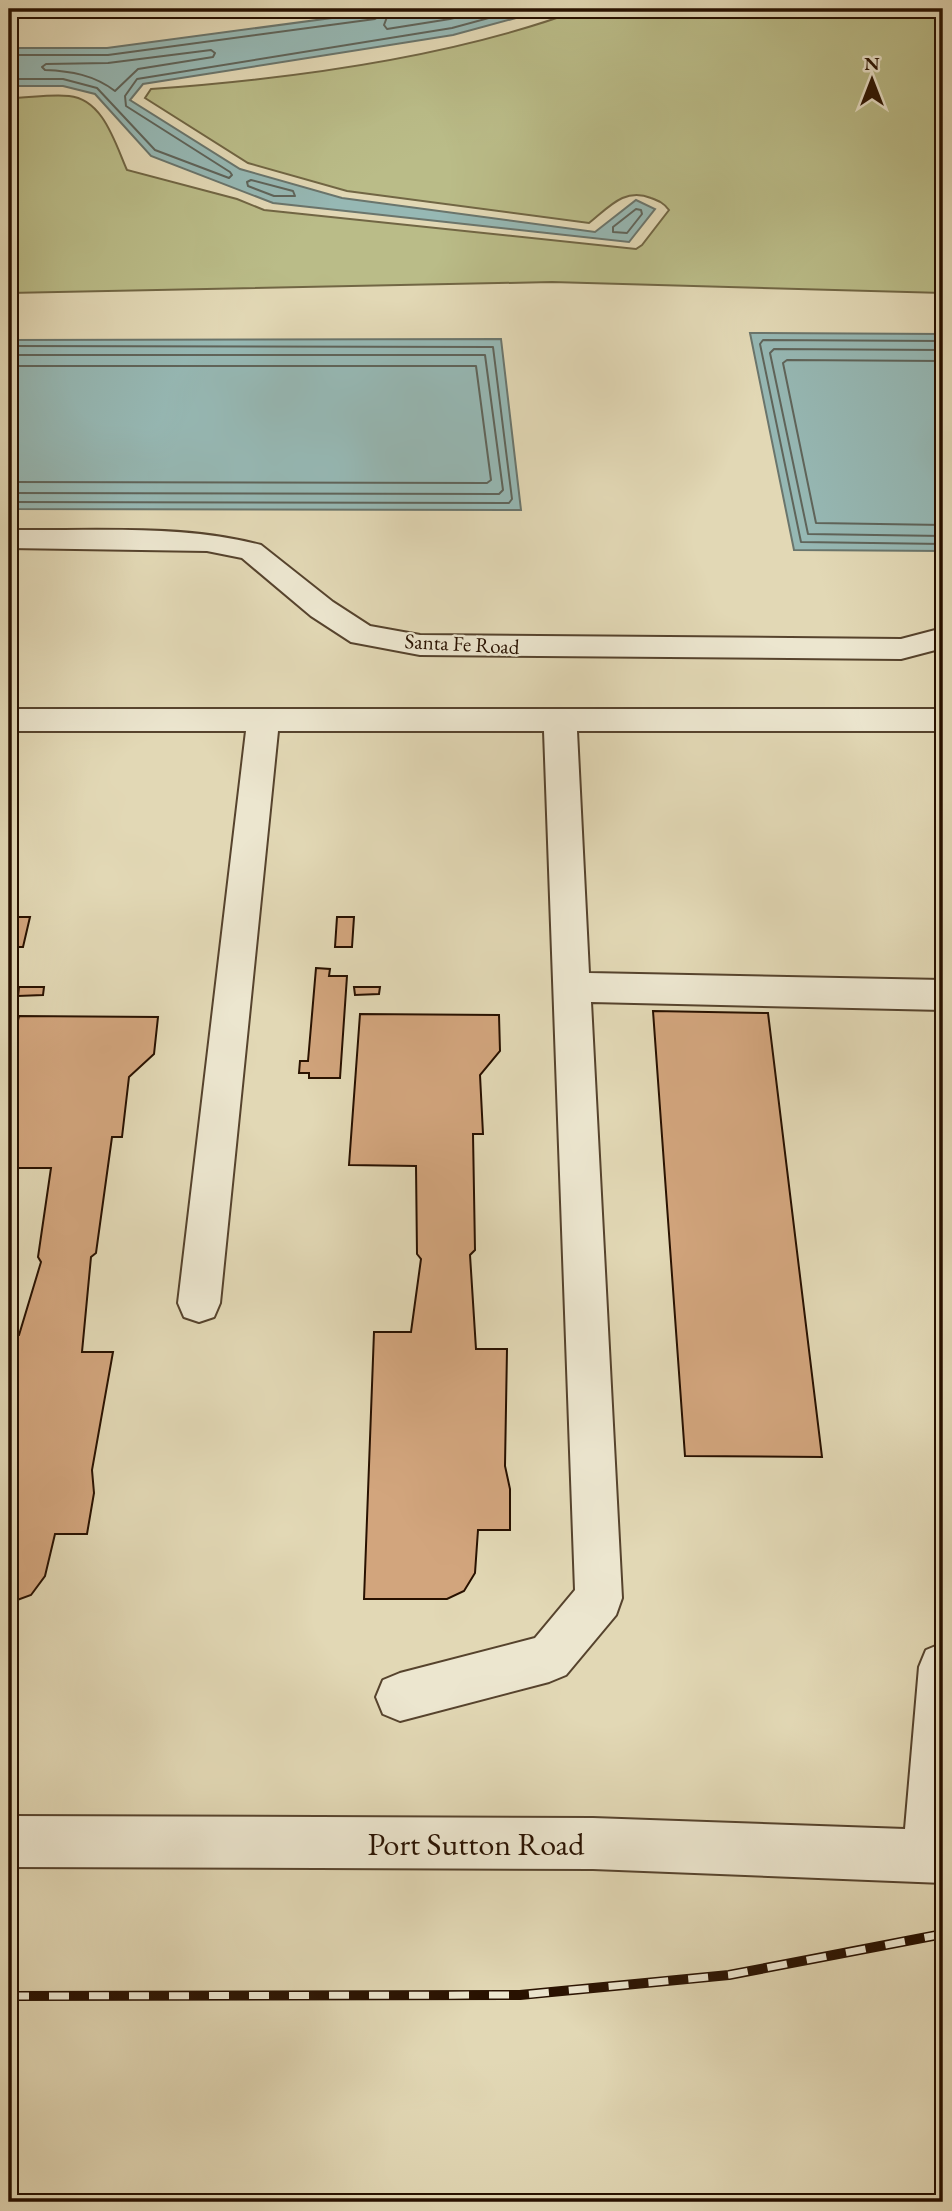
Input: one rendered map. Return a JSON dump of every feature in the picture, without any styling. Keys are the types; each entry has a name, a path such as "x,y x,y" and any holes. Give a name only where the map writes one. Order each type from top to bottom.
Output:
{"street":[{"name":"Santa Fe Road","path":"9,539 207,542 251,551 322,609 362,635 420,645 776,650 939,646"},
{"path":"9,720 943,720"},
{"path":"200,1303 263,720"},
{"path":"400,1697 549,1658 599,1598 560,720"},
{"path":"572,987 943,995"},
{"path":"936,1856 943,1667"},
{"name":"Port Sutton Road","path":"9,1842 600,1844 936,1856"}],"green space":[{"path":"582,9 943,9 943,293 552,282 9,293 9,98 69,96 81,99 91,105 106,124 127,170 237,199 264,210 636,249 669,210 661,202 642,195 618,200 589,223 347,191 248,163 145,98 151,89 314,72 425,53 479,41"}],"water":[{"path":"399,9 549,9 453,35 143,84 130,100 240,169 342,198 595,232 636,200 655,209 629,242 273,203 151,156 95,94 63,86 9,86 9,48 107,48"},
{"path":"750,333 943,334 943,551 794,550"},
{"path":"501,339 521,510 9,509 9,340"}],"building":[{"path":"12,917 30,917 23,947 9,947"},
{"path":"337,917 354,917 352,947 335,947"},
{"path":"316,968 330,969 329,976 347,976 340,1078 309,1078 309,1073 299,1073 300,1061 308,1061"},
{"path":"19,987 44,987 43,995 18,996"},
{"path":"354,987 380,987 379,994 355,995"},
{"path":"653,1011 768,1013 822,1457 685,1456"},
{"path":"360,1014 499,1015 500,1051 480,1075 483,1134 473,1134 475,1250 470,1255 476,1349 507,1349 505,1466 510,1489 510,1530 478,1530 475,1573 464,1591 447,1599 364,1599 374,1332 411,1332 421,1259 417,1254 416,1166 349,1165"},
{"path":"19,1016 158,1017 154,1054 129,1077 122,1137 112,1137 96,1253 91,1257 82,1352 113,1352 92,1470 94,1493 87,1534 55,1534 45,1576 31,1595 9,1603 9,1335 19,1335 41,1262 38,1257 51,1168 9,1168 9,1058"}],"railway":[{"path":"9,1996 520,1995 729,1975 943,1934"}]}
